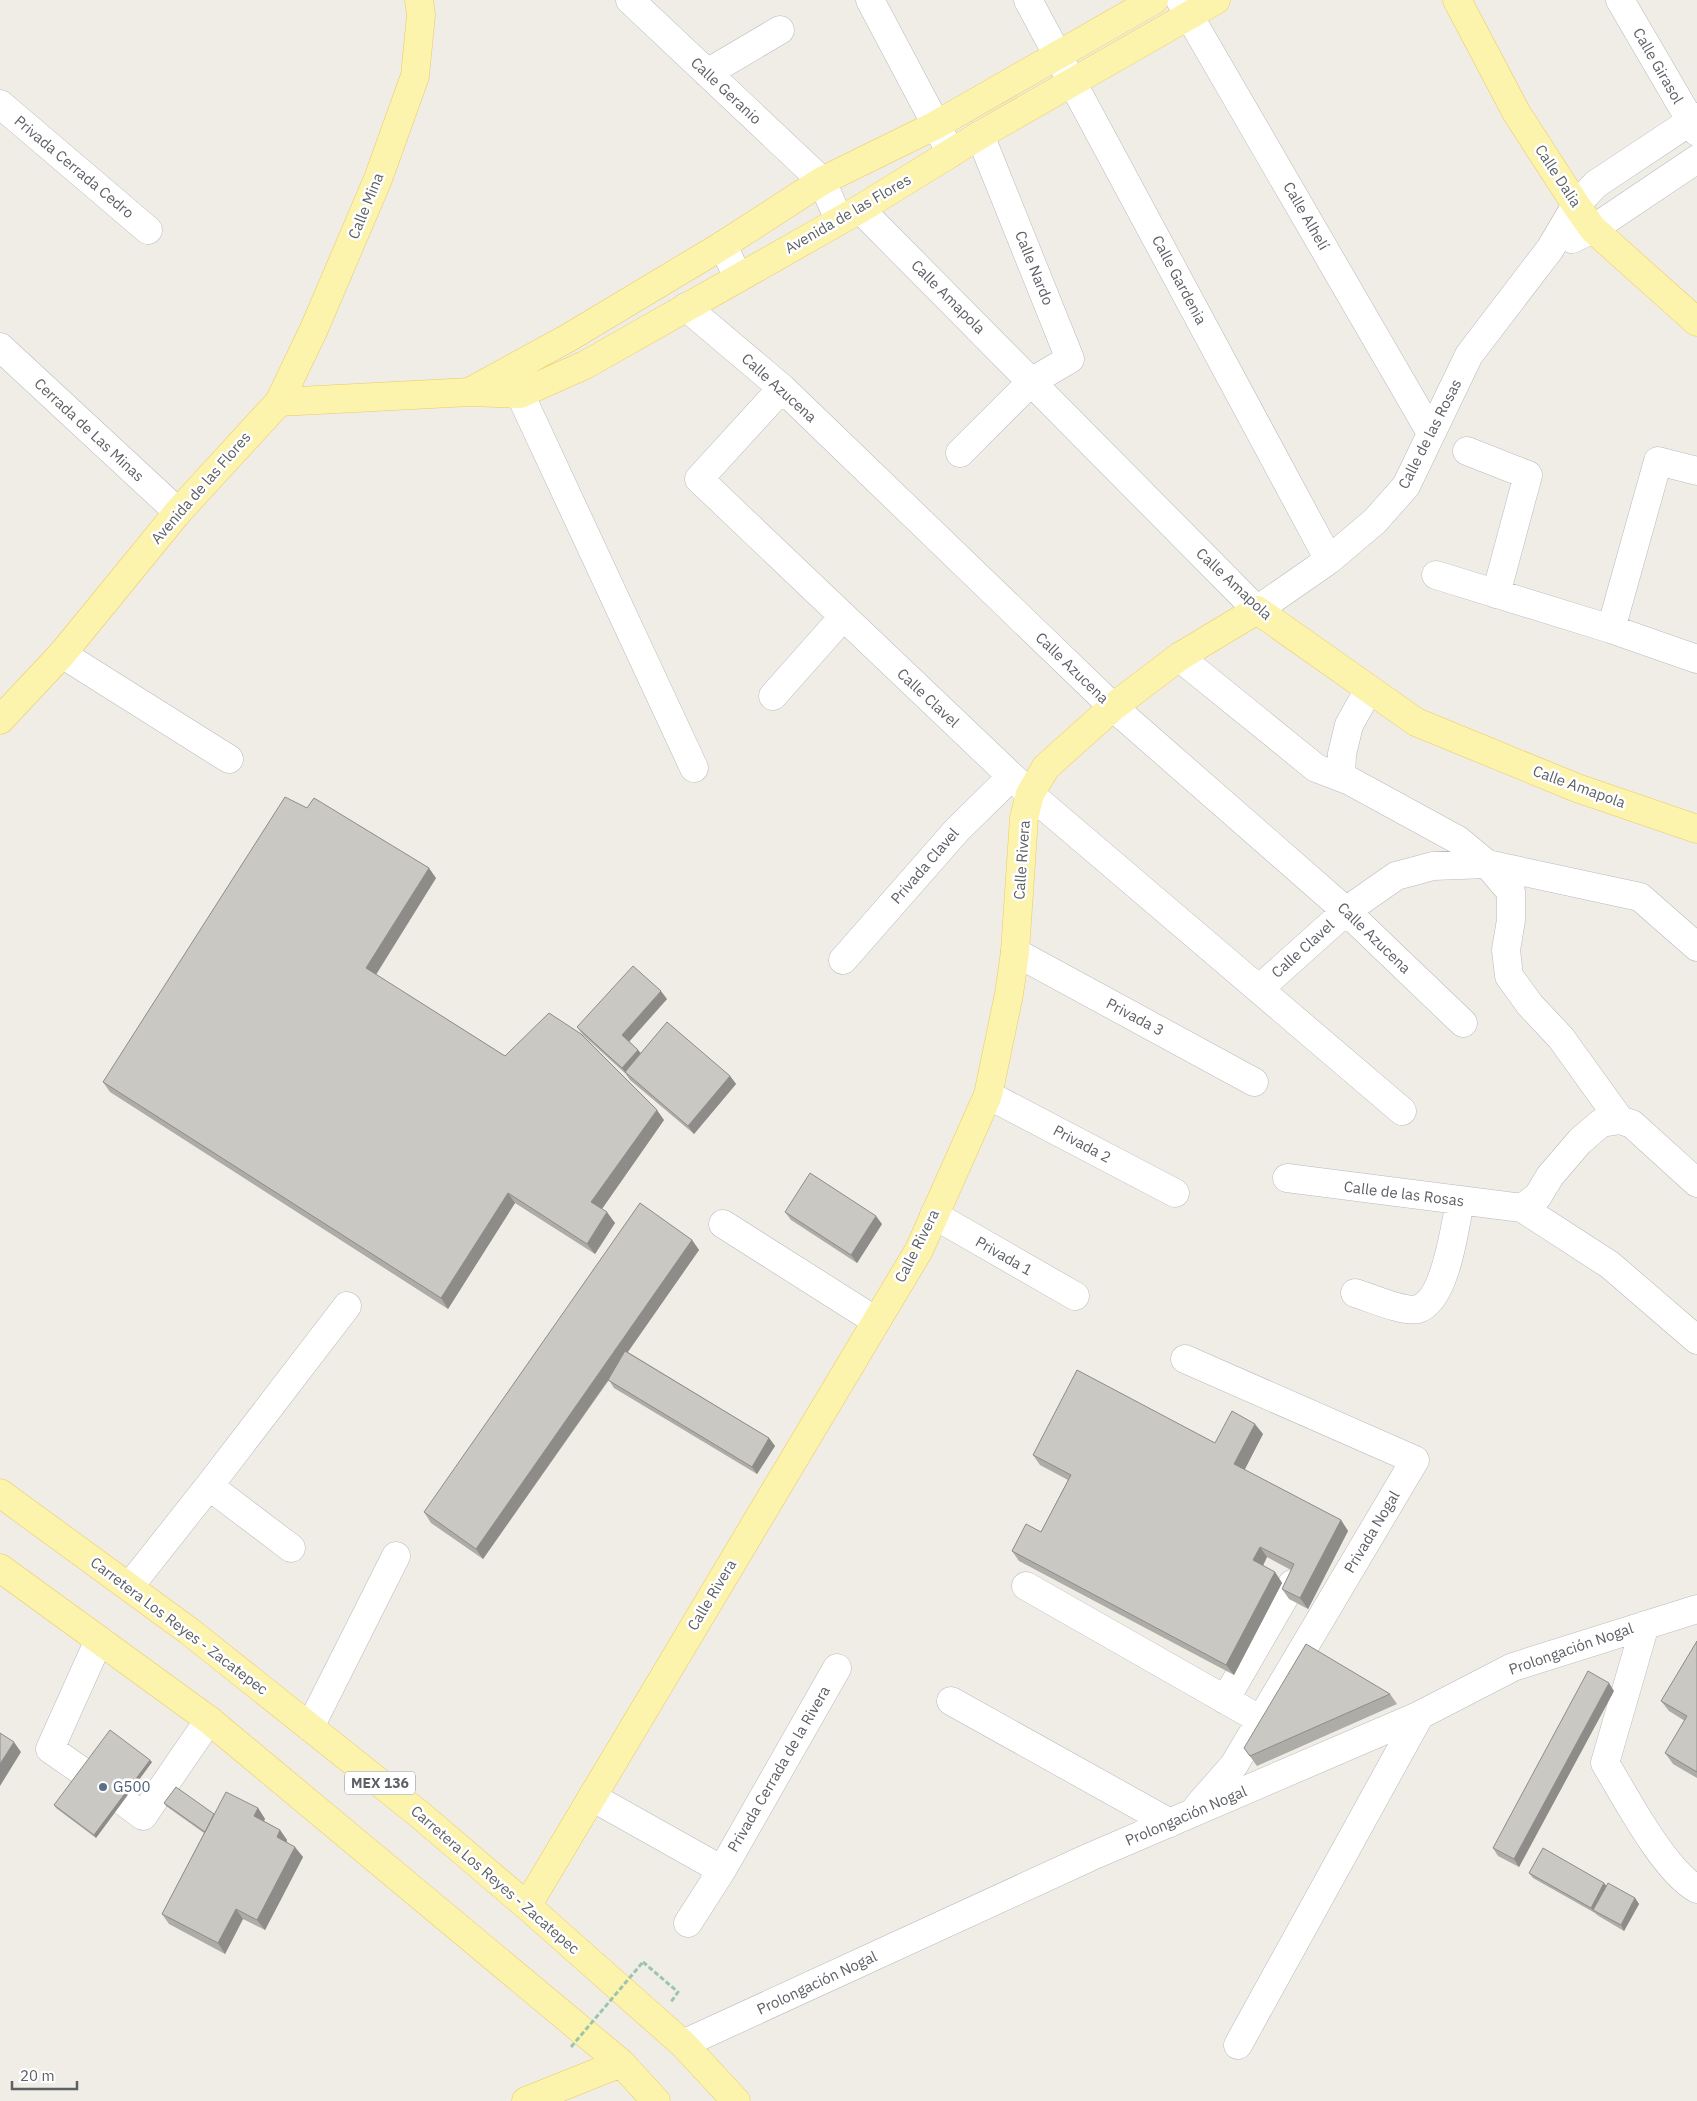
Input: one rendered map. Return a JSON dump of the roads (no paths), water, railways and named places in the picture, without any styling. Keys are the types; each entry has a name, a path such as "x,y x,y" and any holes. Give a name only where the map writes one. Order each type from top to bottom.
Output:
{"main road":[{"name":"Calle Mina","path":"278,402 314,329 378,179 415,76 420,15 419,0"},
{"path":"514,383 568,338 723,245 822,181 936,125 1154,0"},
{"name":"Avenida de las Flores","path":"0,720 62,654 178,512 278,402 470,392 585,365 849,214 980,135 1073,83 1185,8 1216,0"},
{"name":"Calle Dalia","path":"1457,0 1516,112 1593,228 1697,322"},
{"name":"Calle Rivera","path":"527,1906 918,1250 988,1095 1010,994 1015,952 1024,818 1021,785 1046,767 1113,707 1179,657 1258,610"},
{"name":"Calle Amapola","path":"1258,610 1416,722 1577,788 1697,828"},
{"name":"Carretera Los Reyes - Zacatepec","path":"0,1493 189,1631 418,1814 527,1906 684,2044 736,2101"},
{"path":"0,1568 209,1720 621,2064 656,2101"},
{"path":"526,2101 621,2064"}],"street":[{"name":"Calle Geranio","path":"630,0 822,181"},
{"path":"870,0 951,153"},
{"name":"Calle Gardenia","path":"1028,0 1329,560"},
{"name":"Calle Girasol","path":"1620,0 1695,124"},
{"name":"Calle Alhelí","path":"1185,8 1431,433"},
{"path":"707,73 780,30"},
{"name":"Privada Cerrada Cedro","path":"0,104 148,230"},
{"name":"Calle de las Rosas","path":"1258,610 1329,560 1375,522 1406,486 1468,355 1550,249 1576,205 1596,184 1695,124"},
{"name":"Calle Nardo","path":"980,135 1070,359 1031,382"},
{"name":"Calle de las Rosas","path":"1550,249 1593,228 1697,159"},
{"path":"822,181 849,214"},
{"name":"Calle Amapola","path":"849,214 1031,382 1258,610"},
{"path":"723,245 738,278"},
{"name":"Calle Azucena","path":"686,307 782,388 1113,707 1346,911 1463,1023"},
{"name":"Cerrada de Las Minas","path":"0,347 178,512"},
{"path":"960,453 1031,382"},
{"path":"514,383 694,768"},
{"name":"Calle Clavel","path":"782,388 699,479 1021,785 1402,1110"},
{"path":"1468,451 1528,475 1496,594"},
{"path":"1612,629 1658,461 1697,472"},
{"path":"1436,575 1612,629 1697,659"},
{"path":"773,696 843,617"},
{"path":"62,654 229,759"},
{"path":"1179,657 1316,768 1341,776 1458,840 1486,864 1511,892 1511,920 1506,950 1509,976 1530,1006 1560,1038 1620,1120"},
{"path":"1341,776 1342,754 1349,725 1370,689"},
{"name":"Privada Clavel","path":"843,960 957,830 1021,785"},
{"path":"1486,864 1640,897 1697,947"},
{"name":"Calle Clavel","path":"1258,989 1346,911 1396,876 1433,866 1486,864"},
{"name":"Privada 3","path":"1015,952 1254,1082"},
{"name":"Privada 2","path":"988,1095 1175,1193"},
{"path":"1697,1183 1632,1124 1620,1120 1601,1123 1580,1141 1550,1176 1538,1196 1522,1208 1610,1266 1697,1340"},
{"name":"Calle de las Rosas","path":"1287,1178 1522,1208"},
{"path":"1354,1293 1407,1310 1418,1309 1430,1299 1444,1275 1451,1251 1460,1201"},
{"name":"Privada 1","path":"934,1215 1075,1296"},
{"path":"723,1224 876,1321"},
{"path":"129,1588 346,1306"},
{"name":"Privada Nogal","path":"1181,1818 1234,1765 1415,1460 1185,1359"},
{"path":"209,1486 291,1548"},
{"path":"310,1727 396,1556"},
{"path":"1225,1700 1292,1584"},
{"path":"1026,1586 1261,1720"},
{"name":"Prolongación Nogal","path":"684,2044 1072,1866 1420,1715 1513,1667 1697,1609"},
{"path":"1644,1625 1604,1763 1651,1838 1686,1883 1697,1889"},
{"path":"83,1772 50,1749 99,1640"},
{"name":"Privada Cerrada de la Rivera","path":"688,1924 722,1870 837,1668"},
{"path":"951,1701 1181,1818"},
{"path":"1238,2045 1420,1715"},
{"path":"123,1801 143,1816 209,1720"},
{"name":"Privada Cerrada de la Rivera","path":"592,1797 722,1870"}],"place":[{"name":"G500","path":"103,1787"}]}
